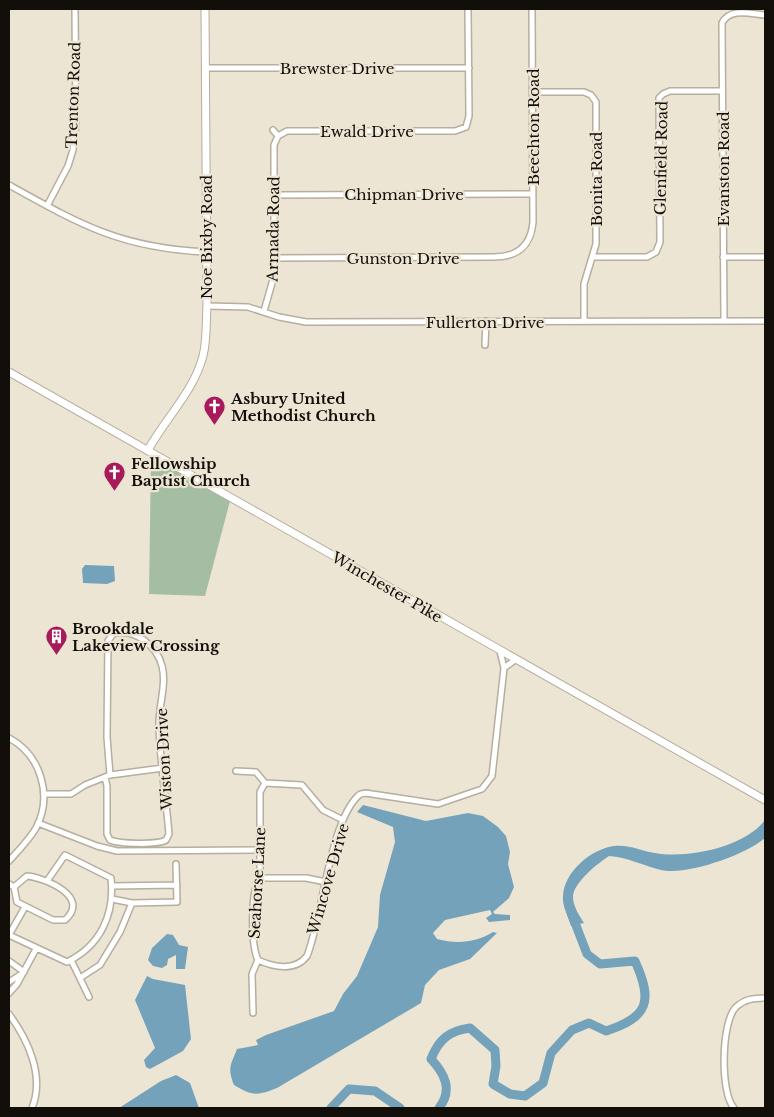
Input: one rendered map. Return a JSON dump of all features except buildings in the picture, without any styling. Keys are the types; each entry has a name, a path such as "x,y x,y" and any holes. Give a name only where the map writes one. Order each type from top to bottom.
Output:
{"main road":[{"name":"Noe Bixby Road","path":"148,450 200,366 205,348 207,306 205,9"},
{"name":"Winchester Pike","path":"9,372 765,800"}],"street":[{"name":"Trenton Road","path":"47,206 68,166 73,150 76,124 75,9"},
{"path":"468,9 469,68"},
{"name":"Beechton Road","path":"526,244 533,228 532,9"},
{"name":"Evanston Road","path":"724,321 722,29 725,15 737,13 765,15"},
{"name":"Brewster Drive","path":"205,68 469,68"},
{"name":"Ewald Drive","path":"278,136 287,131 455,131 467,128 469,116 469,68"},
{"path":"532,92 578,91 591,95 596,90"},
{"name":"Glenfield Road","path":"656,252 660,242 659,101 661,92 722,91"},
{"name":"Bonita Road","path":"584,322 584,284 594,257 597,232 596,102 591,95"},
{"path":"273,130 278,136"},
{"name":"Armada Road","path":"264,311 273,285 275,258 274,145 278,136"},
{"path":"9,184 79,224 119,239 165,249 206,252"},
{"name":"Chipman Drive","path":"275,195 533,194"},
{"name":"Gunston Drive","path":"275,258 503,257 516,253 526,244"},
{"path":"594,257 647,257 656,252 661,256"},
{"path":"723,257 765,257"},
{"name":"Fullerton Drive","path":"207,306 248,306 289,320 306,322 765,321"},
{"path":"486,321 486,345"},
{"name":"Wiston Drive","path":"120,632 138,637 153,647 160,662 163,672 159,727 163,768 168,836 164,842 116,842 108,838 108,641 113,634 120,632"},
{"name":"Wincove Drive","path":"258,960 272,966 286,966 299,963 305,958 343,820 358,796 362,793 438,804 485,787 492,776 504,668 500,651"},
{"path":"504,668 515,660"},
{"path":"9,738 22,746 38,769 44,794 38,823 9,861"},
{"path":"44,794 71,794 107,776 163,768"},
{"path":"236,771 256,772 265,783 302,785 323,810 343,820"},
{"name":"Seahorse Lane","path":"253,1013 252,974 258,960 254,938 255,889 260,878 260,792 265,783"},
{"path":"38,823 97,846 117,850 260,850"},
{"path":"24,907 9,935 67,962 81,955 95,942 112,900 112,878 65,854 48,881"},
{"path":"112,900 132,903 177,902 176,864"},
{"path":"27,876 48,881 69,894 73,906 65,920 53,920 16,902 12,886 27,876"},
{"path":"260,878 306,878 326,882"},
{"path":"112,886 176,885"},
{"path":"80,978 100,965 120,932 132,903"},
{"path":"9,993 24,972 36,948"},
{"path":"71,960 89,997"},
{"path":"9,961 24,972"},
{"path":"9,982 24,972"},
{"path":"734,1108 728,1098 726,1086 728,1024 735,1008 743,1002 754,998 765,998"},
{"path":"9,1014 20,1029 34,1066 36,1089 32,1108"}],"green space":[{"path":"151,456 230,501 205,596 149,594"}],"water":[{"path":"85,565 114,566 115,581 107,584 83,583 82,569"},
{"path":"363,805 426,821 468,813 483,816 498,827 506,836 510,852 508,864 514,887 509,898 493,912 495,914 510,915 510,920 489,922 486,918 492,914 490,910 445,920 433,933 437,939 466,942 493,932 497,933 470,959 439,970 425,985 421,1003 277,1088 255,1094 245,1091 234,1085 231,1074 231,1066 237,1049 258,1045 256,1040 266,1035 334,1011 343,994 357,976 378,927 380,895 395,842 393,827 357,812"},
{"path":"765,820 765,838 756,845 715,863 700,867 672,871 661,870 609,856 593,868 577,886 573,900 584,923 571,926 563,904 563,896 568,878 580,863 596,852 614,846 668,854 683,854 715,849 744,837"},
{"path":"167,934 173,935 179,945 188,947 185,969 176,969 176,955 168,959 167,965 162,968 153,966 148,960 152,948"},
{"path":"147,976 153,979 185,985 191,1039 183,1051 150,1069 146,1067 144,1060 155,1048 135,1000"},
{"path":"176,1075 190,1083 199,1108 119,1108 161,1081"}],"waterway":[{"path":"439,1108 446,1095 446,1082 440,1070 431,1059 441,1041 456,1031 470,1028 495,1050 496,1066 493,1084 510,1094 525,1096 543,1083 551,1053 572,1030 589,1023 606,1031 620,1026 639,1013 645,997 641,975 635,961 600,964 587,954 572,915"},
{"path":"331,1108 349,1089 375,1091 400,1108"}],"place":[{"name":"Asbury United Methodist Church","path":"215,426"},
{"name":"Fellowship Baptist Church","path":"115,491"},
{"name":"Brookdale Lakeview Crossing","path":"56,656"}]}
